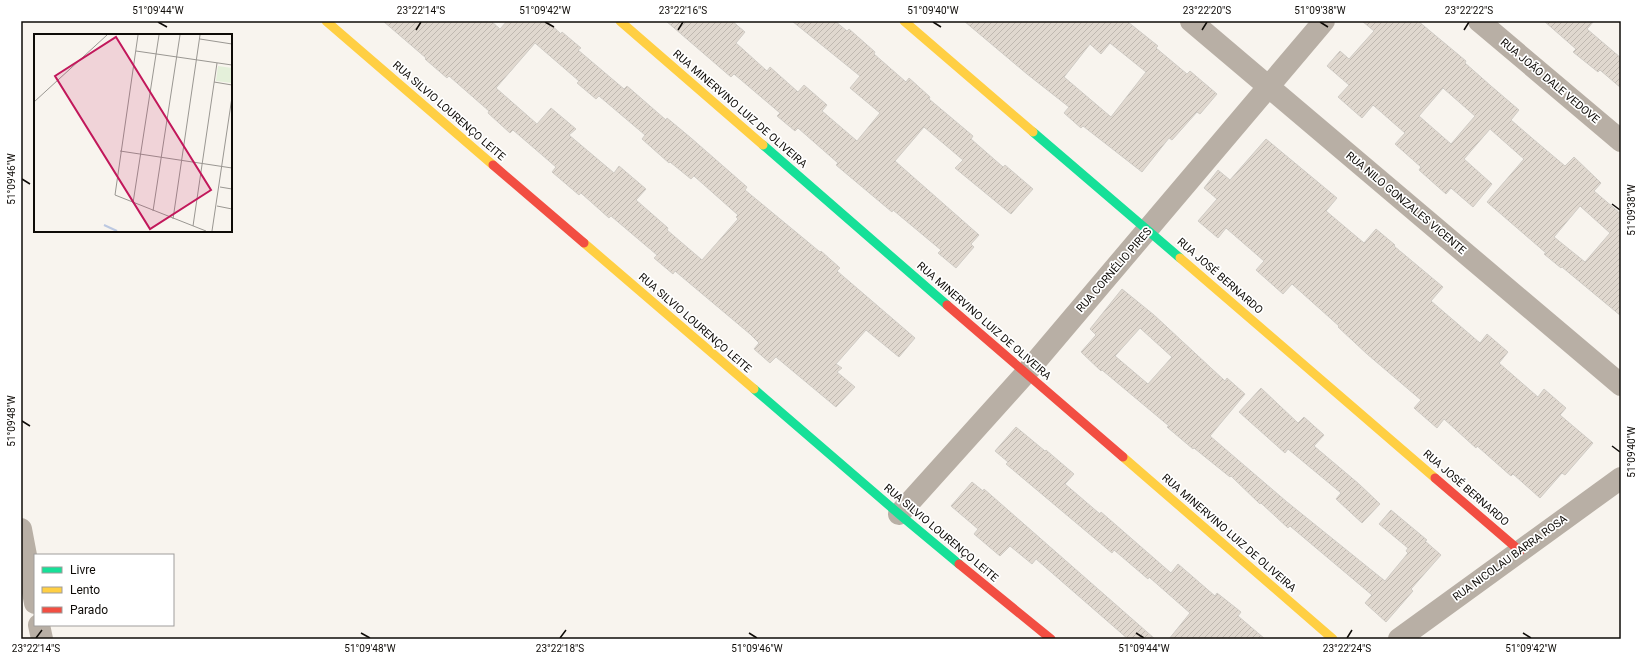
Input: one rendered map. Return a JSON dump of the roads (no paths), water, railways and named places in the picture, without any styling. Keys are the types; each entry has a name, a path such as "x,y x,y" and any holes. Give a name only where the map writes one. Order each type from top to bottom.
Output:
{"street":[{"name":"RUA SILVIO LOURENÇO LEITE","path":"326,21 899,514 1051,639"},
{"name":"RUA MINERVINO LUIZ DE OLIVEIRA","path":"620,21 1333,639"},
{"name":"RUA JOSÉ BERNARDO","path":"904,21 1520,551"},
{"name":"RUA NILO GONZALES VICENTE","path":"1191,21 1621,385"},
{"name":"RUA CORNÉLIO PIRES","path":"899,514 1026,373 1324,21"},
{"name":"RUA JOÃO DALE VEDOVE","path":"1479,21 1621,141"},
{"name":"RUA NICOLAU BARRA ROSA","path":"1399,639 1621,478"},
{"path":"21,529 34,598"},
{"path":"39,626 42,639"}]}
